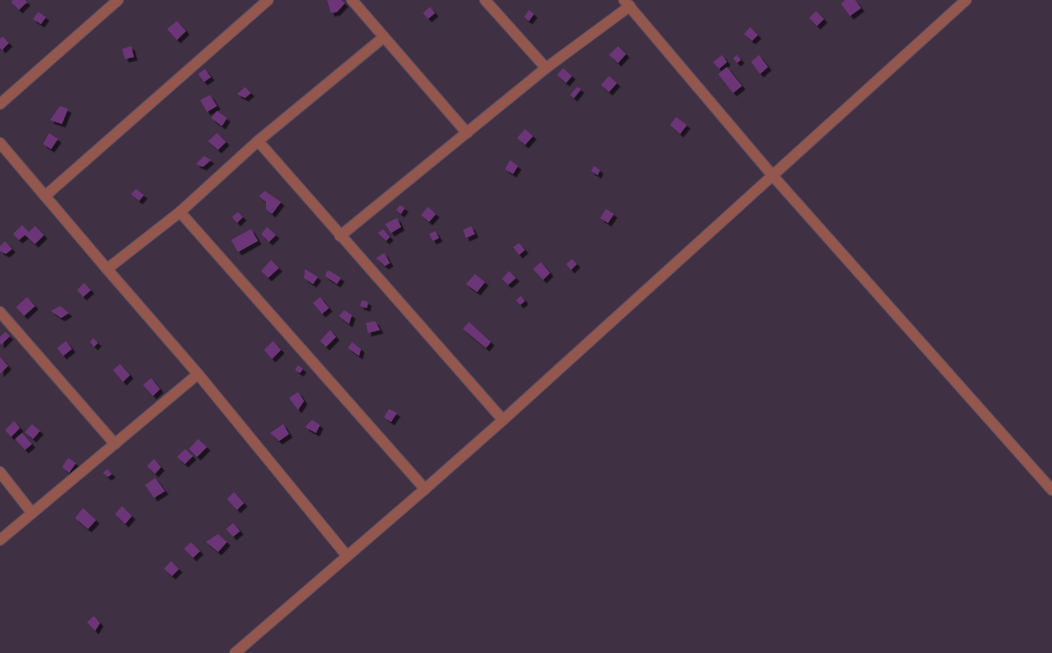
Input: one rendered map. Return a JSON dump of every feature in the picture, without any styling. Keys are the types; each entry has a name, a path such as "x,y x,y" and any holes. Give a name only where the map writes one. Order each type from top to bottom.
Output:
{"street":[{"path":"0,104 118,0"},
{"path":"45,196 268,0"},
{"path":"352,0 467,133"},
{"path":"485,0 546,68"},
{"path":"235,653 426,490 966,0"},
{"path":"340,236 627,3 773,176 1052,490"},
{"path":"107,269 180,212 258,142 384,37"},
{"path":"258,142 503,420"},
{"path":"0,143 198,374 347,556"},
{"path":"180,212 426,490"},
{"path":"0,312 115,444"},
{"path":"0,540 198,374"},
{"path":"0,472 32,513"}],"building":[{"path":"13,0 25,0 27,2 19,10 11,2"},
{"path":"327,0 341,0 345,3 337,12 331,13"},
{"path":"845,0 855,0 861,8 850,16 841,4"},
{"path":"430,7 435,13 428,19 423,13"},
{"path":"529,10 534,14 529,21 524,17"},
{"path":"816,11 824,19 817,26 809,18"},
{"path":"38,12 46,17 41,24 33,19"},
{"path":"177,21 186,31 177,40 167,29"},
{"path":"750,27 758,35 752,41 744,34"},
{"path":"3,37 9,43 2,50 0,48 0,38"},
{"path":"131,46 134,57 125,59 122,49"},
{"path":"618,46 626,54 618,63 609,55"},
{"path":"722,55 727,62 719,69 713,62"},
{"path":"737,55 741,60 737,63 733,58"},
{"path":"759,55 768,67 760,74 751,62"},
{"path":"727,67 742,86 733,93 718,74"},
{"path":"563,68 572,76 566,83 557,75"},
{"path":"205,69 211,77 204,82 198,74"},
{"path":"609,76 617,83 609,92 601,85"},
{"path":"245,87 251,93 245,98 237,94"},
{"path":"577,87 581,89 574,98 570,95"},
{"path":"210,95 217,106 207,112 200,100"},
{"path":"60,106 68,109 62,124 50,120"},
{"path":"217,111 227,118 222,126 211,118"},
{"path":"676,117 687,125 680,134 670,125"},
{"path":"525,129 533,136 525,145 517,138"},
{"path":"49,133 58,139 51,149 43,144"},
{"path":"217,133 226,142 218,150 208,141"},
{"path":"204,156 211,160 203,167 196,164"},
{"path":"510,160 518,166 513,174 505,169"},
{"path":"594,166 600,170 598,175 591,171"},
{"path":"136,189 144,195 139,201 131,194"},
{"path":"265,191 281,202 272,214 266,209 266,202 259,196"},
{"path":"400,205 405,208 401,214 396,210"},
{"path":"428,207 436,214 429,222 421,215"},
{"path":"606,209 614,214 608,223 600,218"},
{"path":"238,212 243,217 237,223 232,217"},
{"path":"397,218 401,227 391,233 385,224"},
{"path":"22,225 29,232 35,226 44,235 35,244 25,235 19,240 13,234"},
{"path":"471,226 475,234 466,238 463,230"},
{"path":"267,227 276,235 269,242 261,234"},
{"path":"251,229 258,241 238,252 231,240"},
{"path":"383,229 390,237 386,241 378,233"},
{"path":"435,231 439,238 433,241 429,234"},
{"path":"5,241 12,249 6,254 0,251 0,246"},
{"path":"519,243 525,250 519,255 513,247"},
{"path":"384,253 390,263 385,266 376,258"},
{"path":"572,259 577,264 571,270 566,264"},
{"path":"271,260 279,268 268,278 261,271"},
{"path":"541,262 550,273 543,280 533,269"},
{"path":"305,269 318,277 313,284 304,278"},
{"path":"328,270 341,278 337,284 325,276"},
{"path":"509,271 516,278 508,285 502,279"},
{"path":"475,274 485,282 477,292 466,284"},
{"path":"84,283 91,290 83,297 77,290"},
{"path":"521,296 525,301 520,305 516,300"},
{"path":"27,297 35,306 24,316 16,307"},
{"path":"320,297 329,308 322,314 313,303"},
{"path":"362,300 368,302 367,308 360,306"},
{"path":"60,306 69,313 61,318 51,311"},
{"path":"344,310 352,315 349,324 339,316"},
{"path":"375,321 380,330 368,333 366,323"},
{"path":"469,322 491,342 486,348 463,329"},
{"path":"330,330 336,337 326,347 320,341"},
{"path":"5,332 10,336 1,345 0,337"},
{"path":"93,338 98,343 94,347 90,342"},
{"path":"66,341 72,349 63,356 57,348"},
{"path":"273,341 281,350 272,359 264,350"},
{"path":"352,342 361,349 359,356 348,348"},
{"path":"0,357 8,366 0,374"},
{"path":"120,364 130,375 123,382 113,370"},
{"path":"298,365 303,369 300,373 295,370"},
{"path":"151,378 160,389 153,396 143,385"},
{"path":"298,392 304,401 298,410 289,398"},
{"path":"389,409 397,413 391,422 384,417"},
{"path":"312,420 320,425 316,433 305,427"},
{"path":"14,421 20,428 11,437 5,430"},
{"path":"32,424 40,431 33,439 25,432"},
{"path":"283,424 289,434 279,441 270,433"},
{"path":"22,433 32,444 25,450 15,439"},
{"path":"198,439 207,447 197,457 189,449"},
{"path":"185,449 193,456 185,464 177,457"},
{"path":"68,458 76,463 69,473 62,467"},
{"path":"154,459 161,467 155,474 147,466"},
{"path":"107,469 112,474 108,477 103,473"},
{"path":"155,478 165,491 154,498 145,485"},
{"path":"234,492 244,503 237,510 227,499"},
{"path":"122,506 132,516 125,524 115,514"},
{"path":"83,508 96,520 88,529 75,518"},
{"path":"233,523 240,531 233,537 226,529"},
{"path":"218,534 227,542 218,552 206,542"},
{"path":"191,542 200,551 193,558 184,549"},
{"path":"171,561 179,569 172,576 164,569"},
{"path":"94,616 100,623 95,631 87,622"}]}
